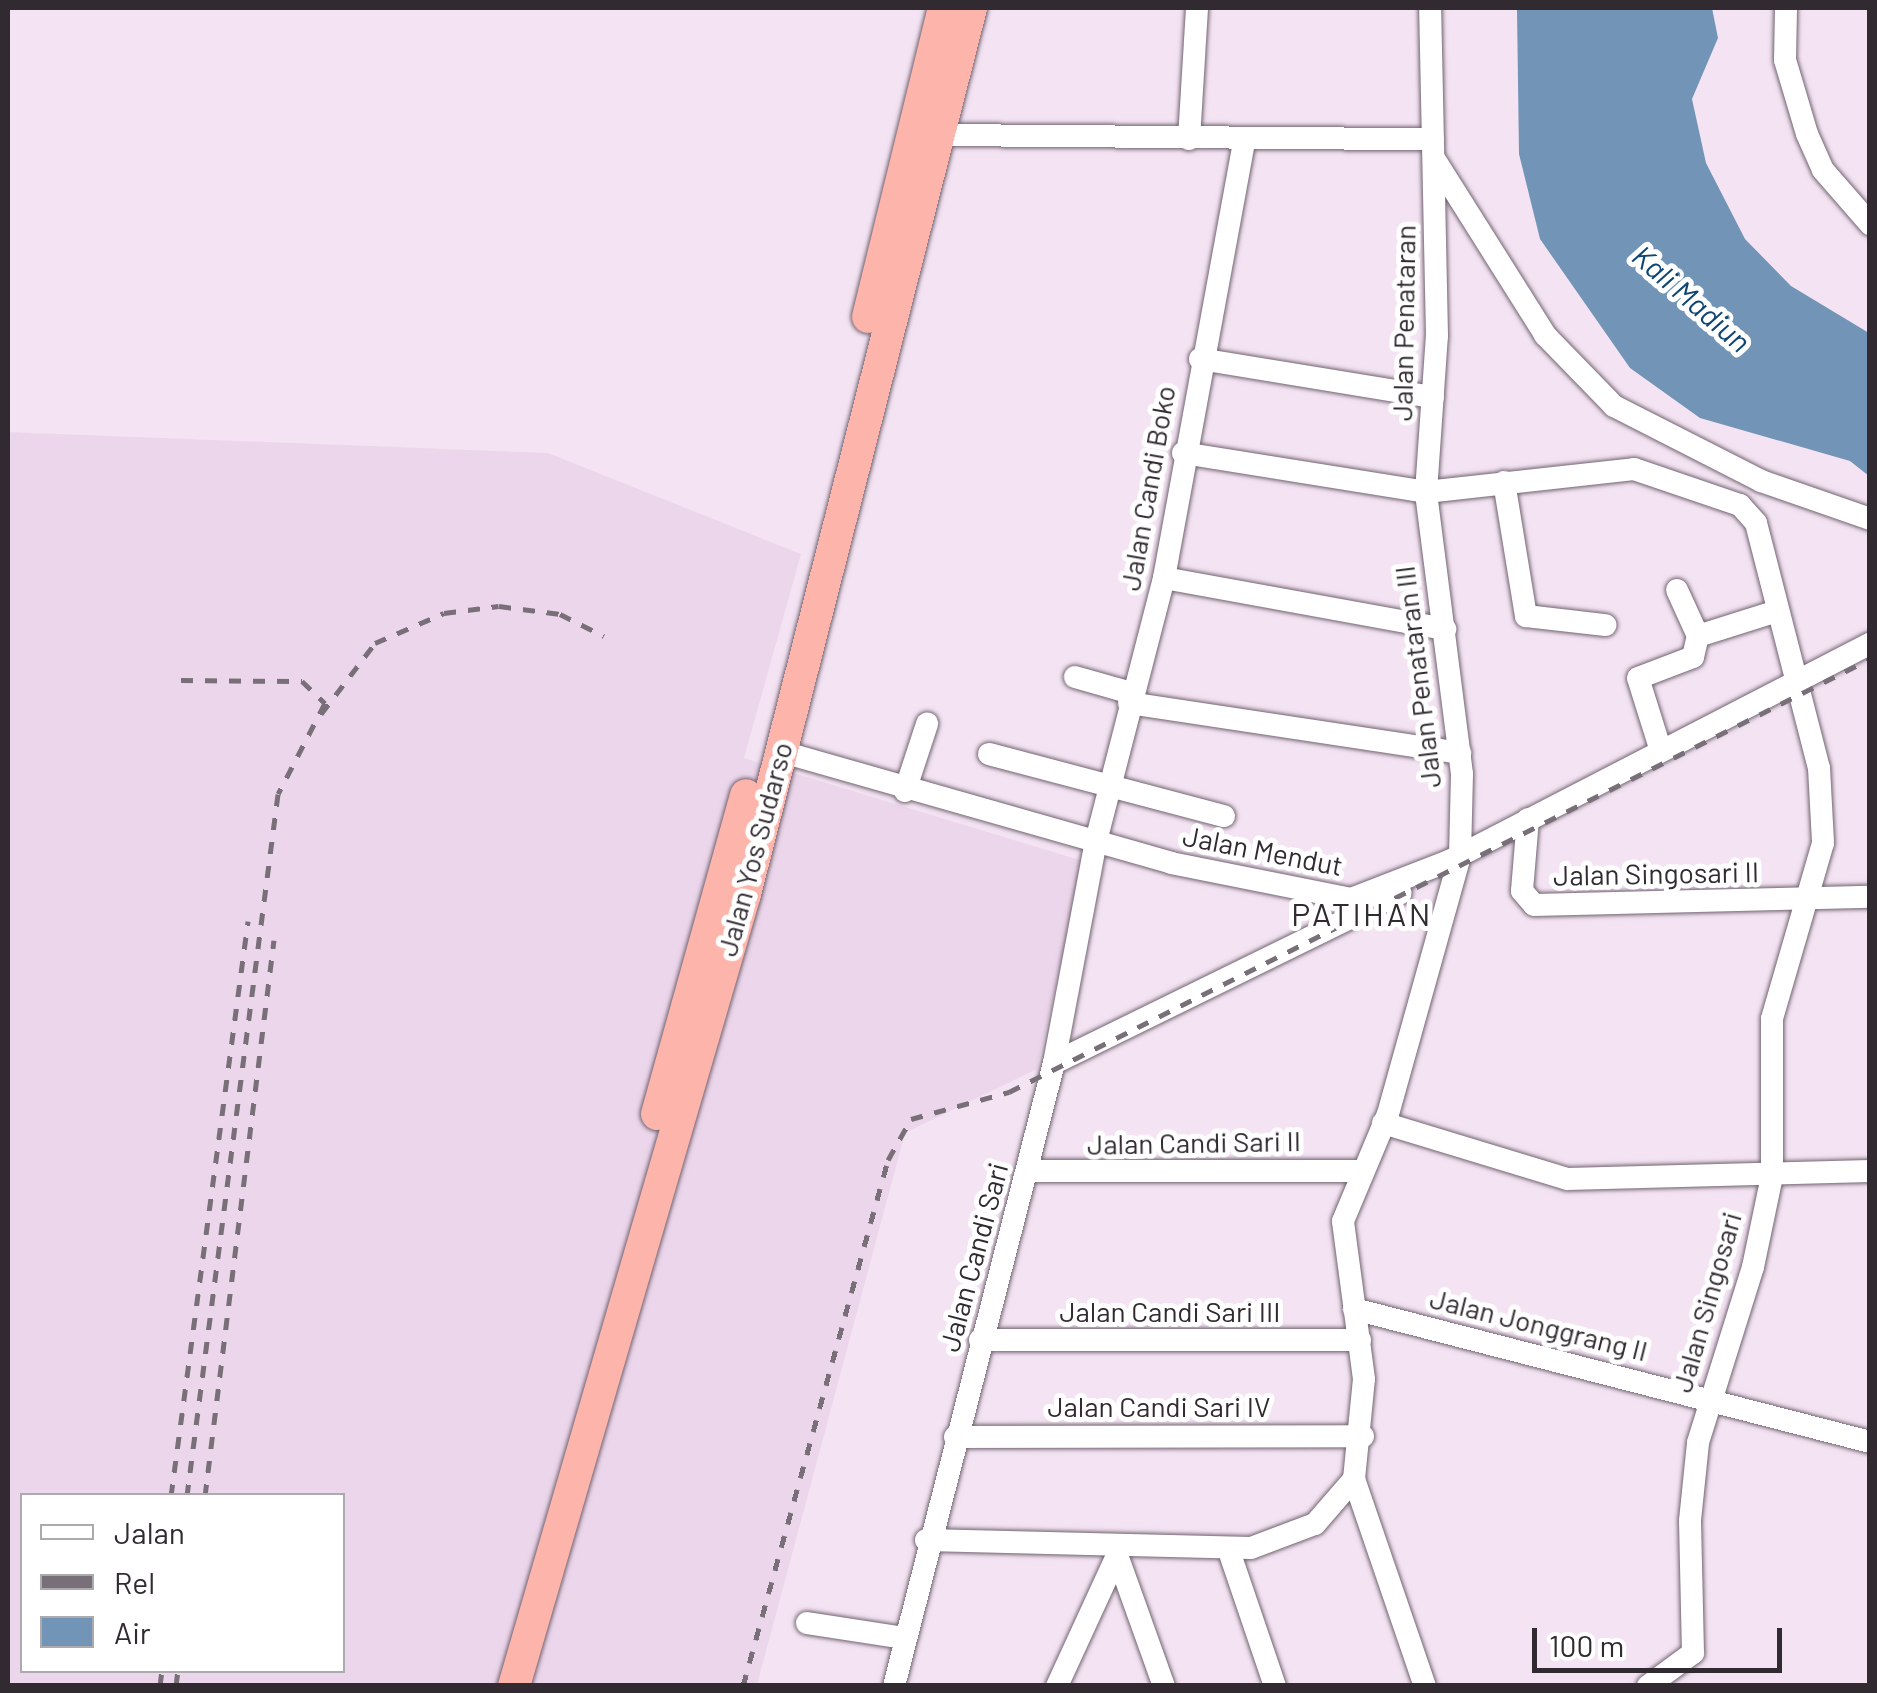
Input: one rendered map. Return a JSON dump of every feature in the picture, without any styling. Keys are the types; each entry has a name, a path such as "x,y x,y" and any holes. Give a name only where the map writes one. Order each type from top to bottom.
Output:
{"highway":[{"name":"Jalan Yos Sudarso","path":"514,1686 779,752 944,8"},
{"name":"Jalan Yos Sudarso","path":"492,1686 722,888 871,347 942,135 972,8"}],"street":[{"path":"1189,140 1197,8"},
{"name":"Jalan Penataran","path":"1426,492 1433,397 1430,8"},
{"path":"1786,8 1785,60 1806,134 1823,170 1870,224"},
{"path":"942,135 1433,148 1546,335 1614,406 1760,481 1870,519"},
{"name":"Jalan Candi Boko","path":"1096,841 1164,578 1200,359 1244,142"},
{"path":"1200,359 1433,397"},
{"path":"1183,454 1426,492 1634,469 1740,505 1756,524 1794,679"},
{"path":"1504,482 1526,616 1605,626"},
{"name":"Jalan Penataran III","path":"1354,1479 1363,1436 1360,1340 1342,1226 1384,1123 1454,858 1460,753 1426,492"},
{"path":"1164,578 1445,629"},
{"path":"1660,748 1638,678 1693,658 1698,636 1677,590"},
{"path":"1698,636 1777,610"},
{"name":"Jalan Mendut","path":"779,752 905,791 1352,908 1794,679 1870,644"},
{"path":"1074,677 1130,698 1460,753"},
{"name":"Jalan Singosari","path":"1648,1686 1693,1653 1691,1485 1708,1399 1748,1284 1772,1176 1772,1019 1810,900 1824,821 1794,679"},
{"path":"905,791 927,724"},
{"path":"988,754 1224,816"},
{"name":"Jalan Singosari II","path":"1528,819 1522,892 1534,904 1870,897"},
{"name":"Jalan Candi Sari","path":"894,1686 926,1540 1028,1171 1054,1062 1096,841"},
{"path":"1054,1062 1352,908"},
{"path":"1384,1123 1567,1179 1870,1171"},
{"name":"Jalan Candi Sari II","path":"1028,1171 1362,1171"},
{"name":"Jalan Jonggrang II","path":"1354,1309 1870,1442"},
{"name":"Jalan Candi Sari III","path":"980,1340 1360,1340"},
{"name":"Jalan Candi Sari IV","path":"955,1436 1363,1436"},
{"path":"926,1540 1119,1551 1274,1544 1315,1524 1354,1479"},
{"path":"1354,1479 1424,1686"},
{"path":"1228,1548 1275,1686"},
{"path":"1057,1686 1119,1551"},
{"path":"1119,1551 1164,1686"},
{"path":"807,1623 904,1638"}],"shaded area":[{"path":"8,432 548,453 801,554 744,758 1083,861 1037,1069 905,1133 757,1685 8,1686"}],"water":[{"name":"Kali Madiun","path":"1712,8 1718,38 1692,99 1706,163 1745,239 1791,286 1869,333 1869,476 1850,461 1700,418 1630,368 1540,239 1519,154 1517,10"}],"railway":[{"path":"321,714 375,643 444,613 499,606 560,614 604,636"},
{"path":"743,1686 888,1160 911,1119 1009,1092 1870,659"},
{"path":"181,680 302,681 325,703 278,794 187,1493"},
{"path":"171,1493 248,921"},
{"path":"205,1493 274,940"},
{"path":"160,1686 162,1673"},
{"path":"176,1686 178,1673"}],"district":[{"name":"PATIHAN","path":"1362,913"}]}
